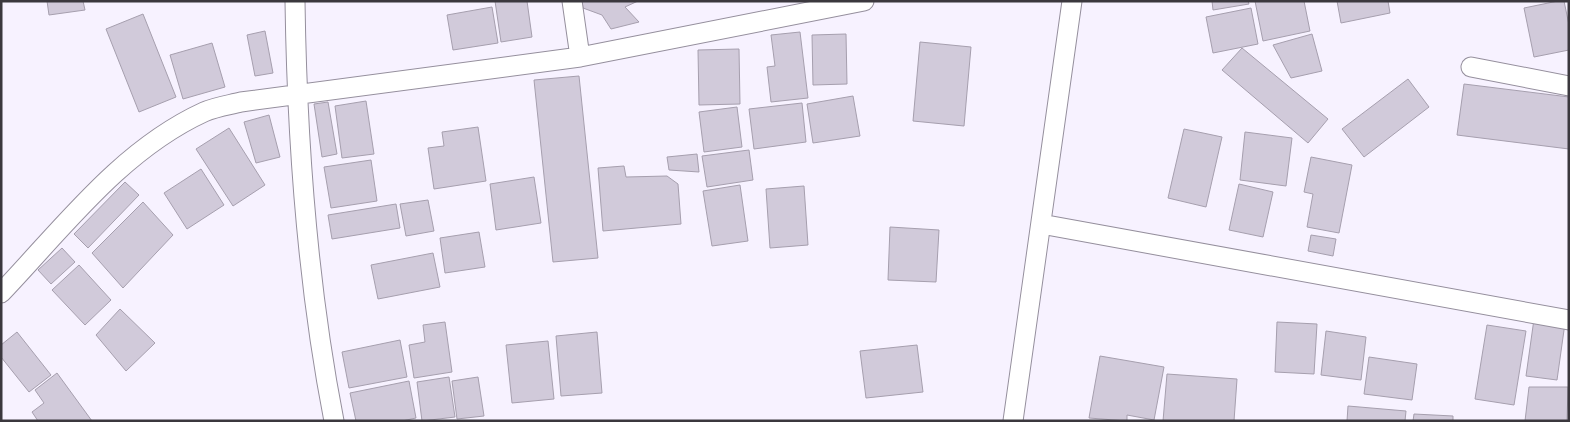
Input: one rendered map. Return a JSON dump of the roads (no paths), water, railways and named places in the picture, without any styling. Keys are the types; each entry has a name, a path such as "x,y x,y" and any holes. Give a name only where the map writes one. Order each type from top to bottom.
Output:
{"street":[{"path":"295,1 296,94 313,294 334,421"},
{"path":"572,1 580,58"},
{"path":"1,294 120,167 165,132 206,111 241,102 296,94 580,58 864,1"},
{"path":"1013,421 1072,1"},
{"path":"1471,67 1569,86"},
{"path":"1041,224 1569,320"}]}
